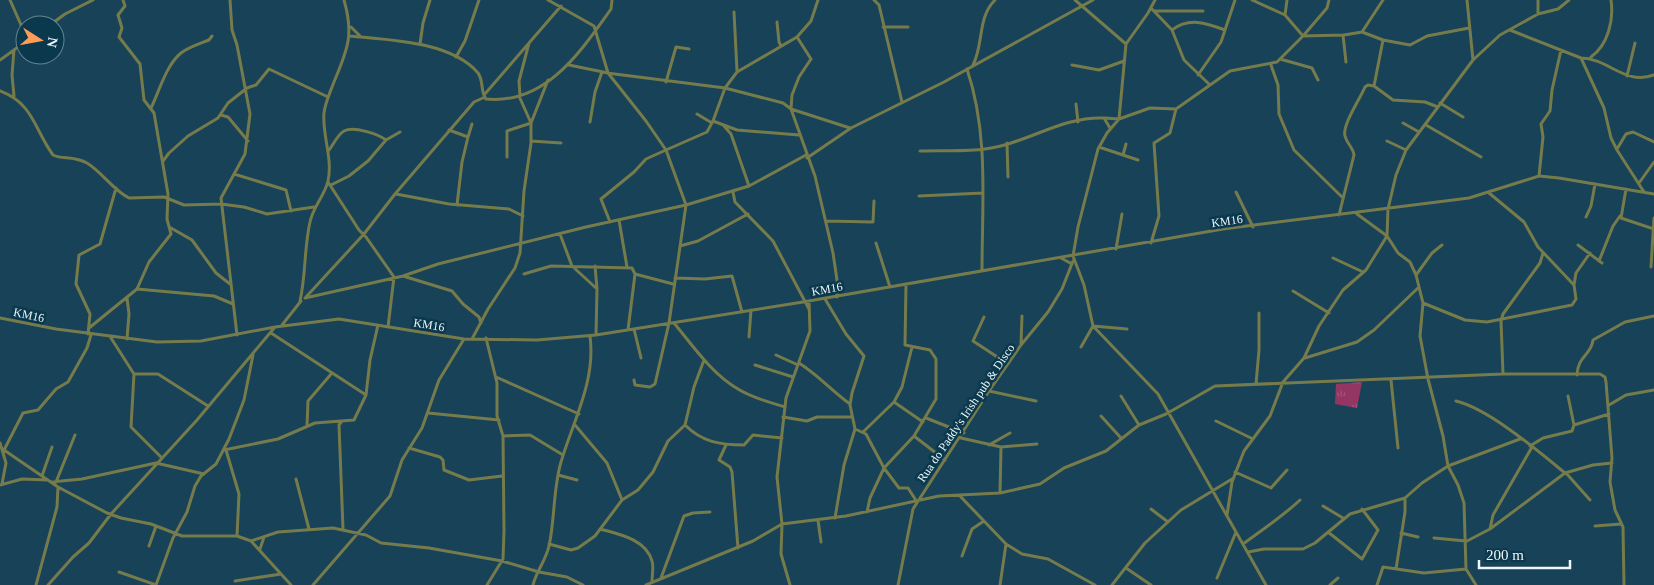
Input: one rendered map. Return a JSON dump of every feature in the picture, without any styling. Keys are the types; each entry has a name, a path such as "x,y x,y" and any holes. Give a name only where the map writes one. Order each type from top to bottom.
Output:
{"street":[{"path":"10,0 17,15"},
{"path":"64,15 91,0"},
{"path":"89,328 137,289 149,262 170,237 167,219 168,198 163,162 151,108 144,100 140,64 135,56 119,40 122,28 118,15 125,6 124,0"},
{"path":"230,0 232,30 250,114 245,154 222,194 221,204 237,335"},
{"path":"300,302 312,214 314,207 329,184 329,150 324,118 328,98 342,65 350,36 344,0"},
{"path":"420,44 423,23 430,0"},
{"path":"456,57 465,41 479,0"},
{"path":"548,0 591,23 596,30 608,73 666,150 686,206 669,323 655,384 650,387 635,385 634,380"},
{"path":"350,36 440,48 478,73 484,96 489,99 520,96 570,65 611,9 612,0"},
{"path":"610,222 601,199 634,172 646,159 704,134 713,122 725,88 737,72 797,37 811,21 818,0"},
{"path":"874,0 879,5 902,102"},
{"path":"972,66 978,55 980,29 985,15 995,0"},
{"path":"1075,0 1126,44"},
{"path":"305,298 403,276 438,264 560,234 686,206 749,186 807,156 851,128 967,69 1093,0"},
{"path":"1119,119 1126,44 1153,9 1154,0"},
{"path":"1198,75 1217,49 1235,0"},
{"path":"1252,0 1285,15 1303,36"},
{"path":"1285,15 1287,0"},
{"path":"1328,5 1329,0"},
{"path":"920,151 984,150 1054,127 1104,118 1119,119 1146,109 1176,108 1230,71 1246,67 1271,65 1280,59 1334,0"},
{"path":"1362,32 1383,0"},
{"path":"1467,0 1473,60"},
{"path":"1538,0 1538,14"},
{"path":"1227,515 1229,492 1233,477 1244,451 1270,416 1283,382 1304,358 1315,334 1343,290 1363,272 1386,236 1388,209 1396,175 1406,150 1473,60 1492,42 1538,14 1558,9 1569,0"},
{"path":"1591,58 1601,49 1606,39 1611,18 1611,0"},
{"path":"281,326 300,302 364,234 395,194 474,102 484,96 561,6"},
{"path":"1153,9 1203,11"},
{"path":"1153,9 1172,30 1184,60 1210,85"},
{"path":"734,12 737,72"},
{"path":"1172,30 1185,22 1193,21 1225,30"},
{"path":"777,22 778,42 781,46"},
{"path":"350,27 362,37"},
{"path":"883,27 908,27"},
{"path":"1303,36 1343,35 1362,32 1383,40 1413,44 1427,36 1470,28"},
{"path":"1509,30 1581,58 1591,58 1627,76 1638,79 1654,75"},
{"path":"1343,35 1346,62"},
{"path":"151,108 169,69 178,56 209,40 212,36"},
{"path":"797,37 811,59 799,77 792,95 791,109 815,176 837,280 837,297"},
{"path":"530,40 519,81 520,96 531,123"},
{"path":"1374,86 1383,40"},
{"path":"1627,76 1635,43"},
{"path":"666,82 676,47 689,49"},
{"path":"0,60 14,50"},
{"path":"14,50 12,75 15,97"},
{"path":"1539,176 1543,136 1541,124 1550,111 1552,90 1561,50"},
{"path":"1473,52 1479,55"},
{"path":"1581,58 1604,108 1617,150 1644,192"},
{"path":"1584,64 1586,58"},
{"path":"1280,59 1312,68 1318,80"},
{"path":"1072,65 1099,70 1124,61"},
{"path":"570,65 666,82 725,88 783,102 791,109 851,128"},
{"path":"570,65 608,73"},
{"path":"1271,65 1278,85 1279,114 1294,150 1343,198"},
{"path":"163,162 169,153 188,136 213,122 221,115 228,102 256,85 270,69 328,98"},
{"path":"967,69 980,117 984,150 982,271"},
{"path":"590,122 595,92 602,72"},
{"path":"472,339 515,268 522,244 531,123 548,80"},
{"path":"1340,215 1354,155 1354,150 1345,137 1344,128 1365,87 1368,85 1374,86 1393,100 1439,105 1463,117"},
{"path":"0,91 15,97 40,129 42,138 53,154 60,157 73,157 85,162 102,173 129,198 168,198 184,205 221,204 244,207 264,214 314,207"},
{"path":"1076,104 1078,122"},
{"path":"1151,243 1159,210 1155,186 1157,168 1154,143 1170,133 1176,108"},
{"path":"697,114 736,130 800,135"},
{"path":"221,115 228,117 248,141"},
{"path":"1104,118 1110,129"},
{"name":"Rua do Paddy's Irish pub & Disco","path":"898,585 910,519 917,502 961,438 989,391 1021,345 1048,312 1062,289 1073,260 1078,227 1099,147 1110,129 1119,119"},
{"path":"507,157 507,131 531,123"},
{"path":"1402,123 1419,132"},
{"path":"457,205 462,162 472,124"},
{"path":"1426,124 1480,156"},
{"path":"724,126 731,134 749,186"},
{"path":"329,150 341,133 348,130 377,135 386,140"},
{"path":"450,130 468,137"},
{"path":"329,184 349,176 368,161 386,140 400,132"},
{"path":"1617,150 1629,132 1639,133 1654,142"},
{"path":"531,141 561,143"},
{"path":"1387,141 1406,150"},
{"path":"1007,143 1008,177"},
{"path":"1123,155 1126,144"},
{"path":"1099,147 1138,160"},
{"path":"1639,182 1654,162"},
{"path":"234,174 286,190 291,211"},
{"name":"KM16","path":"0,318 126,340 186,342 329,319 464,339 537,340 590,336 825,299 1062,258 1073,260 1116,249 1223,229 1357,214 1469,198 1539,176 1654,194"},
{"path":"329,184 359,230 364,234 394,277 388,327"},
{"path":"1586,217 1592,201 1595,184"},
{"path":"4,450 23,413 38,410 56,389 69,380 90,334 90,314 76,284 79,255 100,244 116,188"},
{"path":"1578,245 1601,262 1613,226 1620,215 1626,189"},
{"path":"733,192 735,202 778,248 809,309"},
{"path":"1236,192 1253,226"},
{"path":"1488,192 1524,222 1534,243 1574,285"},
{"path":"919,196 983,193"},
{"path":"395,194 457,205 509,209 523,216"},
{"path":"826,221 873,222 874,201"},
{"path":"308,209 312,214"},
{"path":"680,246 698,241 748,214"},
{"path":"1116,249 1122,214"},
{"path":"1357,214 1386,236 1398,253 1410,262 1416,275 1423,304 1420,336 1428,379 1443,436 1448,466 1462,495 1466,541 1466,569 1476,585"},
{"path":"1620,215 1623,220 1653,229"},
{"path":"1651,267 1654,218"},
{"path":"619,220 627,268"},
{"path":"170,228 192,240 216,272 231,285"},
{"path":"560,234 564,250 572,266 598,290"},
{"path":"876,243 890,287"},
{"path":"1416,275 1432,253 1442,245"},
{"path":"1423,304 1468,320 1501,321 1572,305 1576,299 1574,285 1576,273 1590,253"},
{"path":"1503,374 1501,321 1508,305 1540,262 1543,254"},
{"path":"1062,258 1073,260 1084,285 1093,326 1155,390 1266,585"},
{"path":"1333,258 1363,272"},
{"path":"524,274 551,266 632,268 635,274 628,330"},
{"path":"595,266 598,290 596,335"},
{"path":"635,274 674,284"},
{"path":"403,276 452,292 479,316 482,324"},
{"path":"675,278 705,279 732,276 742,312"},
{"path":"866,512 870,498 884,468 914,436 936,399 936,359 930,350 905,345 906,284"},
{"path":"1304,358 1358,342 1374,330 1418,288"},
{"path":"137,289 214,296 233,304"},
{"path":"1293,291 1329,313"},
{"path":"126,340 129,314 127,297"},
{"path":"825,299 846,334 864,356 850,405 855,429 844,466 835,518"},
{"path":"790,585 781,554 782,524 776,477 785,407 793,377 810,331 810,301"},
{"path":"750,337 751,310"},
{"path":"1256,384 1259,350 1259,314"},
{"path":"479,316 486,315"},
{"path":"984,316 973,341 1008,364"},
{"path":"1021,345 1022,316"},
{"path":"1577,375 1578,363 1592,348 1593,340 1625,322 1654,316"},
{"path":"674,322 704,360 737,389 785,407"},
{"path":"225,450 278,439 321,422 354,420 366,395 370,360 378,325"},
{"path":"1093,326 1127,329"},
{"path":"1081,347 1093,326"},
{"path":"48,585 73,557 89,543 111,514 254,354 275,327"},
{"path":"634,329 641,358"},
{"path":"271,333 366,395"},
{"path":"533,585 550,544 558,475 563,455 579,414 588,377 592,349 590,336"},
{"path":"110,337 134,374 131,428 135,434 161,457"},
{"path":"486,338 496,376 499,420 503,436 504,553 502,561 487,585"},
{"path":"313,585 390,496 400,464 420,433 439,380 464,339"},
{"path":"863,432 894,402 902,387 912,347"},
{"path":"120,572 156,585 194,486 216,464 225,450 244,400 254,354"},
{"path":"776,355 817,374 835,393 850,405"},
{"path":"550,544 574,550 595,536 622,500 638,490 650,476 668,441 685,425 694,388 704,360"},
{"path":"755,365 793,377"},
{"path":"307,426 308,401 332,373"},
{"path":"134,374 158,374 208,406"},
{"path":"646,585 652,580 738,548 782,524 835,518 939,496 1000,492 1040,484 1064,468 1106,451 1140,425 1169,412 1215,386 1283,382 1428,379 1503,374 1600,374 1605,377 1612,464 1610,482 1615,510 1621,524 1624,585"},
{"path":"496,376 579,414"},
{"path":"1392,380 1398,448"},
{"path":"1608,405 1626,395 1654,390"},
{"path":"989,391 1021,400 1036,401"},
{"path":"1121,396 1140,425"},
{"path":"1490,529 1506,489 1535,441 1572,430 1574,425 1568,396"},
{"path":"1456,401 1475,409 1531,446 1565,473 1590,500"},
{"path":"894,402 924,420 964,433"},
{"path":"428,413 499,420"},
{"path":"1574,425 1609,414"},
{"path":"783,416 807,421 817,417 851,417"},
{"path":"1101,416 1122,438"},
{"path":"336,421 339,425 343,530"},
{"path":"339,425 342,421"},
{"path":"1216,421 1252,438"},
{"path":"575,425 607,463 622,500"},
{"path":"685,425 703,440 726,445 744,445 753,435 782,438"},
{"path":"855,429 863,432 884,468 899,488 906,487 910,490 917,502"},
{"path":"989,445 1010,433"},
{"path":"56,482 75,435"},
{"path":"503,436 530,435 563,455"},
{"path":"914,436 945,460"},
{"path":"961,438 1001,447 1037,444"},
{"path":"1248,552 1264,549 1303,549 1315,543 1343,518 1361,508 1405,498 1422,483 1448,466 1520,439"},
{"path":"0,443 4,450 6,463 1,485 22,479 56,482 82,479 156,463 205,474"},
{"path":"726,445 719,460 730,467 732,472 738,548"},
{"path":"1000,492 1001,447"},
{"path":"42,476 52,448"},
{"path":"409,448 440,457 444,470 465,479 502,476"},
{"path":"4,450 58,487 111,514 156,526 176,535 193,538 237,536 251,541 291,585"},
{"path":"225,450 239,494 237,536"},
{"path":"1434,538 1466,541 1490,529 1565,473 1593,465 1612,464"},
{"path":"1236,472 1271,488 1287,470"},
{"path":"558,475 577,480"},
{"path":"1112,585 1146,543 1180,510 1233,477"},
{"path":"296,479 309,530"},
{"path":"36,585 56,507 58,487"},
{"path":"959,496 1006,544 1022,554 1048,559 1095,585"},
{"path":"1396,569 1405,498"},
{"path":"1243,544 1270,523 1280,518 1300,500"},
{"path":"1323,506 1343,518"},
{"path":"1328,532 1362,559 1378,530 1361,508"},
{"path":"1152,509 1168,522"},
{"path":"661,578 684,516 693,513 710,512"},
{"path":"818,520 821,542"},
{"path":"962,556 972,529 984,521"},
{"path":"1595,526 1621,524"},
{"path":"149,546 156,526"},
{"path":"365,526 366,535"},
{"path":"251,541 278,532 324,527 366,535 381,543 424,547 502,561 539,572 567,577 583,585"},
{"path":"600,529 627,537 640,545 652,559 652,580"},
{"path":"1218,578 1236,532"},
{"path":"1401,533 1418,537"},
{"path":"260,549 264,537"},
{"path":"1000,585 1006,544"},
{"path":"1126,568 1151,585"},
{"path":"1377,585 1382,568 1424,573 1466,569"},
{"path":"234,581 280,574"},
{"path":"1330,585 1338,578"}],"green space":[{"path":"1362,382 1357,408 1335,404 1336,384"}]}
